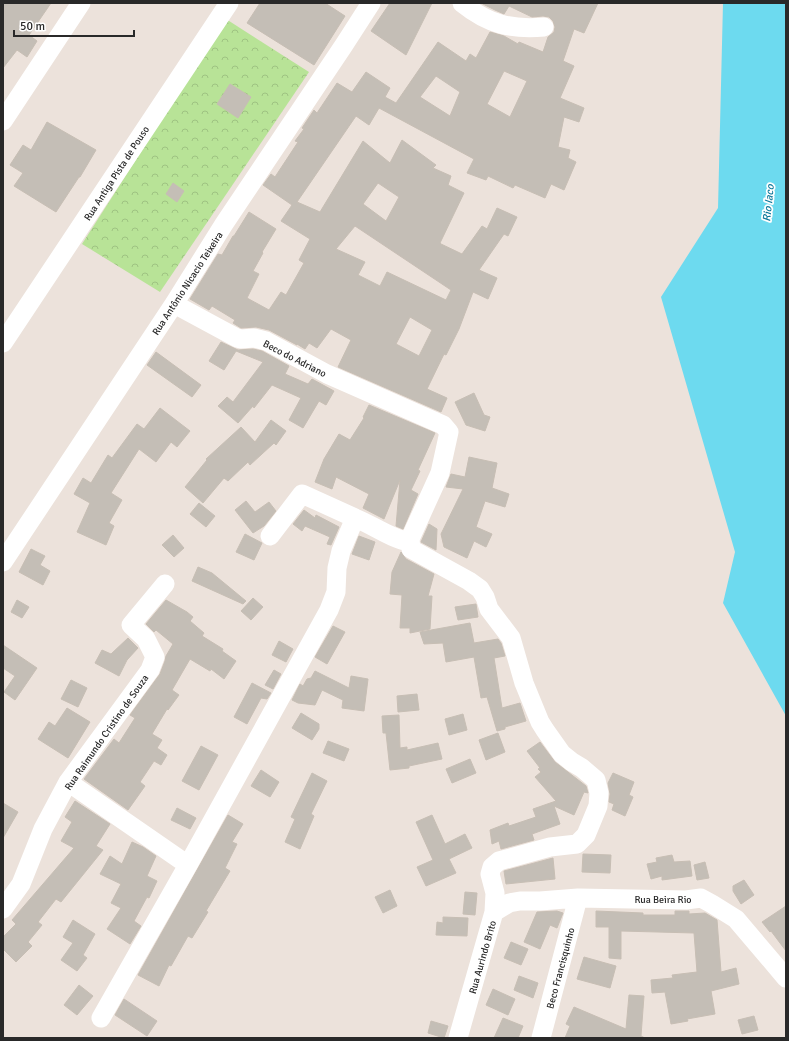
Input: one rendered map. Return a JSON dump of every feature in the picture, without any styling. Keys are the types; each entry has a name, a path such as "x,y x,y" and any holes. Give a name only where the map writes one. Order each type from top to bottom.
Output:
{"street":[{"path":"3,120 81,3"},
{"name":"Rua Antiga Pista de Pouso","path":"3,343 228,3"},
{"name":"Rua Antônio Nicacio Teixeira","path":"3,562 174,304 224,224 371,3"},
{"path":"462,3 470,10 490,20 512,27 544,27"},
{"name":"Beco do Adriano","path":"174,304 241,340 254,338 266,342 327,374 443,425 449,432 440,474 410,542"},
{"path":"270,536 302,494 391,535 410,542 411,549 469,581 480,589 489,608 511,638 524,683 544,730 562,754 596,780 599,793 598,806 586,835 577,844 550,847 499,861 492,867 490,874 495,893 494,912"},
{"path":"101,1018 188,865 329,610 336,592 337,568 341,551 355,518"},
{"name":"Rua Raimundo Cristino de Souza","path":"3,909 21,884 43,829 68,782 150,670 155,657 146,639 131,625 165,584"},
{"path":"68,782 188,865"},
{"name":"Rua Aurindo Brito","path":"458,1038 494,912 509,903 520,901 578,898"},
{"name":"Rua Beira Rio","path":"578,898 686,900 701,898 736,919 786,978"},
{"name":"Beco Francisquinho","path":"541,1038 578,898"}],"green space":[{"path":"226,19 309,72 160,292 82,244"}],"water":[{"name":"Rio Iaco","path":"723,3 786,3 786,716 723,603 735,552 661,297 718,208"}],"building":[{"path":"3,3 51,3 29,35 37,41 27,57 17,50 3,68"},
{"path":"260,3 325,3 345,16 314,65 247,23"},
{"path":"390,3 432,3 406,55 371,31"},
{"path":"481,3 598,3 584,33 574,29 563,61 574,66 560,98 584,108 579,122 564,117 558,147 570,150 568,158 576,162 564,190 551,184 545,198 515,185 513,188 488,176 486,180 467,173 474,159 379,108 369,125 356,116 297,202 320,212 363,141 390,163 402,140 436,165 433,168 451,176 448,185 464,193 440,243 441,244 462,254 482,226 487,229 497,208 517,217 508,236 504,234 479,270 497,278 488,299 473,292 459,329 446,355 444,354 427,389 447,398 441,412 338,367 351,340 331,329 317,348 309,343 305,349 269,330 256,327 241,328 233,323 235,320 212,306 209,310 190,299 218,254 222,255 249,212 276,229 262,252 263,253 253,271 259,274 247,298 269,310 281,292 286,295 304,263 299,260 310,239 281,221 292,205 263,185 271,174 275,177 298,142 295,141 304,129 302,128 314,110 317,113 337,83 352,92 366,72 390,88 385,97 396,103 438,42 466,61 470,54 476,58 490,32 504,36 518,44 519,42 543,52 548,37 554,32 555,27 553,21 549,17 532,17 509,6 504,14","holes":["504,71 527,81 510,117 487,104","436,76 460,92 450,116 420,97","378,183 399,197 386,221 363,204","355,226 451,290 446,300 387,272 380,286 358,275 365,262 336,249","410,317 432,330 419,356 396,344"]},
{"path":"230,84 251,97 238,118 217,104"},
{"path":"47,122 96,150 56,212 14,186 23,173 10,165 23,145 31,150"},
{"path":"173,183 184,191 177,202 166,194"},
{"path":"221,342 238,350 253,349 262,351 289,366 285,374 308,384 312,379 334,391 326,405 319,401 303,428 289,420 301,398 272,385 254,408 253,406 238,423 218,406 227,397 233,402 263,362 236,351 224,370 209,361"},
{"path":"156,352 201,385 192,397 147,365"},
{"path":"474,393 484,415 490,417 485,431 466,425 455,402"},
{"path":"369,405 435,433 418,470 420,471 411,490 418,494 403,529 396,526 400,480 384,519 363,508 369,494 336,477 332,489 315,482 324,459 339,434 350,440 364,418 363,417"},
{"path":"160,408 190,431 177,447 171,442 156,462 139,449 111,493 122,500 109,523 114,526 106,545 77,532 90,503 74,494 83,478 91,483 108,455 112,458 137,424 144,429"},
{"path":"271,420 286,431 276,445 274,443 250,465 248,462 228,481 224,478 203,503 185,487 207,460 206,459 241,427 255,442"},
{"path":"469,457 497,463 492,488 509,494 505,507 485,501 476,527 492,534 486,547 474,541 467,558 444,547 441,534 463,489 446,487 451,474 465,477"},
{"path":"246,501 255,512 269,502 276,511 264,526 253,533 235,510"},
{"path":"199,503 215,516 206,527 190,514"},
{"path":"304,510 315,518 316,515 339,527 331,545 327,544 330,537 305,526 302,531 293,524"},
{"path":"429,524 437,529 436,550 421,542"},
{"path":"245,534 262,543 254,560 236,552"},
{"path":"173,535 184,548 174,557 162,545"},
{"path":"359,536 375,542 369,560 352,554"},
{"path":"31,549 45,556 40,565 50,571 43,585 19,572"},
{"path":"401,552 406,559 434,574 428,596 432,596 430,629 410,633 410,628 400,628 402,595 390,594 392,572"},
{"path":"198,567 212,573 246,601 243,604 192,581"},
{"path":"253,598 263,607 251,620 241,611"},
{"path":"17,600 29,607 22,618 11,612"},
{"path":"166,600 193,617 190,621 204,633 202,636 223,649 222,651 236,661 224,679 211,669 210,671 190,659 172,690 179,695 168,710 167,709 152,734 162,740 157,748 167,755 161,765 154,761 140,782 145,786 128,810 84,779 114,739 119,743 135,718 130,715 160,674 166,656 173,644 156,630 154,632 146,624"},
{"path":"476,604 478,617 458,620 455,607"},
{"path":"470,623 474,643 498,639 501,643 505,656 494,658 502,708 520,703 526,721 497,731 487,697 481,698 474,657 446,662 443,643 424,644 420,632"},
{"path":"333,626 345,632 327,664 315,657"},
{"path":"128,638 138,648 127,660 119,676 95,663 102,650 111,654"},
{"path":"279,641 293,649 286,662 272,655"},
{"path":"3,645 37,668 15,700 4,692 15,676 3,668"},
{"path":"274,670 281,674 273,689 265,685"},
{"path":"315,671 349,688 351,676 368,679 364,711 342,708 343,700 322,690 315,705 298,703 292,700 300,684 303,686 307,679 311,678"},
{"path":"71,680 87,688 78,707 61,699"},
{"path":"252,683 271,693 267,699 261,698 247,724 234,717"},
{"path":"417,694 419,710 398,712 397,696"},
{"path":"67,708 90,722 68,758 38,739 49,722 55,726"},
{"path":"301,713 319,724 319,729 312,740 292,728"},
{"path":"463,714 467,730 449,735 445,719"},
{"path":"399,715 400,748 407,747 407,750 438,743 442,759 409,766 409,768 390,770 386,733 383,733 382,716"},
{"path":"498,733 505,752 486,760 479,740"},
{"path":"328,741 349,749 344,761 323,753"},
{"path":"540,742 555,762 586,786 588,793 584,792 574,815 554,806 560,824 532,834 534,840 501,849 499,841 492,844 490,830 508,823 509,826 536,817 533,809 556,801 535,777 541,772 538,769 540,768 527,751"},
{"path":"201,746 218,755 199,790 182,781"},
{"path":"470,759 476,773 452,783 446,769"},
{"path":"261,770 279,782 270,797 251,786"},
{"path":"312,773 327,781 311,814 314,816 300,849 285,842 295,819 291,817"},
{"path":"613,773 634,782 629,795 633,797 625,816 612,810 614,804 609,802 610,794 608,783"},
{"path":"75,801 110,824 96,846 103,850 61,902 56,899 38,922 42,925 28,942 32,946 16,962 3,949 3,937 16,924 12,920 74,848 61,841 72,822 65,817"},
{"path":"3,803 18,812 3,838"},
{"path":"177,808 196,818 190,829 171,820"},
{"path":"228,815 243,824 232,842 237,844 225,868 230,871 192,938 188,936 171,966 169,965 159,986 138,975"},
{"path":"432,815 445,844 465,834 472,848 449,859 456,873 426,886 417,867 433,860 416,822"},
{"path":"132,842 143,847 156,856 147,876 157,881 149,898 147,897 134,921 141,926 130,944 107,929 121,908 111,903 121,884 100,874 110,856 122,864"},
{"path":"583,854 611,855 610,873 582,872"},
{"path":"672,855 674,862 690,861 692,876 662,880 662,876 651,879 647,864 657,862 656,858"},
{"path":"553,858 555,879 506,884 504,871"},
{"path":"705,862 709,878 697,880 694,865"},
{"path":"744,880 754,895 741,904 733,891 733,886"},
{"path":"390,890 397,906 383,913 375,897"},
{"path":"465,892 477,893 475,915 463,914"},
{"path":"786,906 786,951 762,922"},
{"path":"557,911 563,913 557,928 550,925 540,949 524,942 537,912"},
{"path":"596,911 643,913 643,915 675,915 675,911 689,911 689,914 705,913 717,920 721,972 736,968 739,984 711,991 715,1014 687,1019 688,1021 671,1024 665,992 652,993 651,980 673,978 672,975 697,972 694,933 621,931 621,959 609,958 609,927 596,927"},
{"path":"443,917 468,918 467,936 436,935 437,922 443,923"},
{"path":"73,920 95,934 83,955 87,958 77,971 61,960 73,943 63,937"},
{"path":"511,942 528,949 521,965 504,958"},
{"path":"584,957 616,966 610,988 577,979"},
{"path":"519,976 538,983 533,998 514,990"},
{"path":"79,985 93,996 77,1015 64,1005"},
{"path":"493,989 515,999 508,1015 486,1005"},
{"path":"629,995 644,996 641,1036 645,1038 565,1038 570,1026 566,1024 574,1007 626,1029"},
{"path":"124,999 157,1021 147,1036 115,1015"},
{"path":"754,1016 758,1030 742,1034 738,1020"},
{"path":"503,1018 523,1026 518,1038 494,1038"},
{"path":"431,1021 448,1026 444,1038 428,1033"}]}
